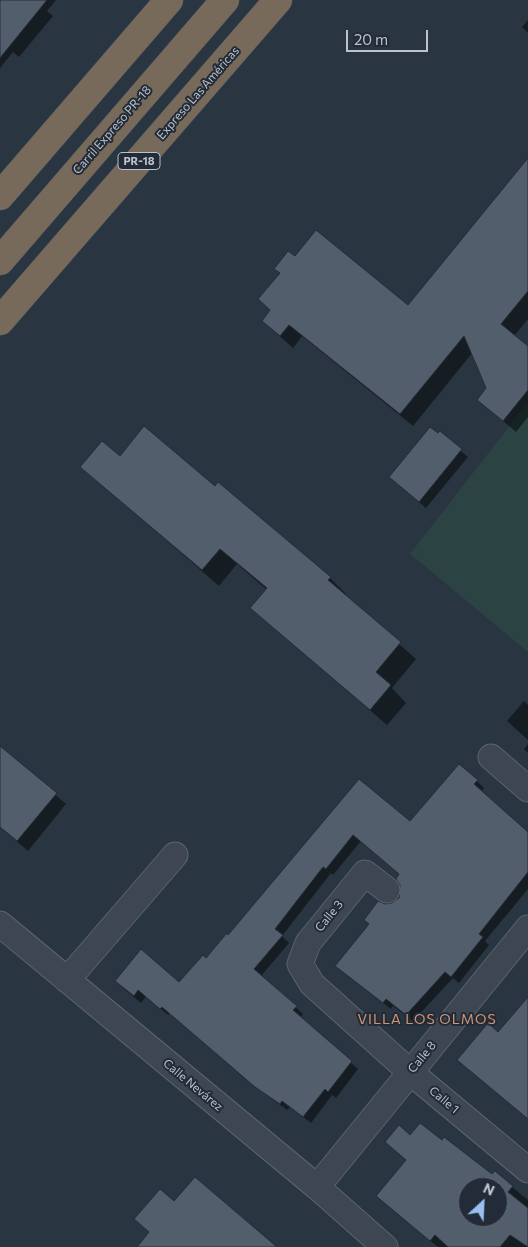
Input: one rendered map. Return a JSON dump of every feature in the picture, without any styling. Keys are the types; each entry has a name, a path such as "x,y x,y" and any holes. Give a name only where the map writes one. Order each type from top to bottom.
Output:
{"highway":[{"path":"0,196 169,0"},
{"name":"Carril Expreso PR-18","path":"0,261 225,0"},
{"name":"Expreso Las Américas","path":"0,322 278,0"}],"street":[{"path":"491,757 528,789"},
{"path":"67,980 174,855"},
{"name":"Calle 3","path":"300,964 308,943 365,873 386,890"},
{"name":"Calle Nevárez","path":"0,924 385,1247"},
{"name":"Calle 8","path":"317,1188 528,928"},
{"name":"Calle 1","path":"300,964 312,984 410,1072 528,1170"}],"green space":[{"path":"528,402 528,652 410,554"}],"building":[{"path":"0,0 47,0 0,58"},
{"path":"528,158 528,291 501,324 528,346 528,390 503,421 477,400 486,388 464,336 400,414 289,325 280,336 262,321 270,310 258,299 280,273 274,269 288,251 295,256 316,230 408,305"},
{"path":"144,426 215,486 218,482 331,577 328,580 401,642 376,672 391,685 370,710 250,608 267,588 220,549 202,570 80,467 102,441 120,456"},
{"path":"430,427 438,433 440,431 462,449 419,502 389,477"},
{"path":"0,746 57,793 17,841 0,827"},
{"path":"459,764 478,780 474,784 528,832 528,872 479,934 483,937 451,977 445,972 406,1015 386,999 383,1003 335,966 369,924 364,920 378,901 385,904 392,903 399,898 400,885 396,879 399,874 353,835 326,869 323,867 275,929 283,935 254,969 297,1006 293,1010 352,1061 328,1092 325,1089 303,1117 282,1101 280,1104 255,1087 162,1007 160,1009 138,990 134,996 115,981 141,949 179,982 203,955 206,958 227,933 228,935 359,779 410,821"},
{"path":"528,997 528,1119 457,1060 488,1023 498,1032"},
{"path":"420,1123 442,1140 444,1137 492,1174 495,1171 502,1177 458,1177 458,1227 508,1227 508,1192 528,1208 528,1247 510,1235 500,1247 448,1247 435,1235 430,1241 376,1196 406,1160 385,1142 399,1125 410,1135"},
{"path":"195,1177 277,1247 137,1247 149,1232 134,1219 160,1189 174,1201"},
{"path":"508,1182 513,1186 508,1192"}],"district":[{"name":"VILLA LOS OLMOS","path":"427,1019"}]}
